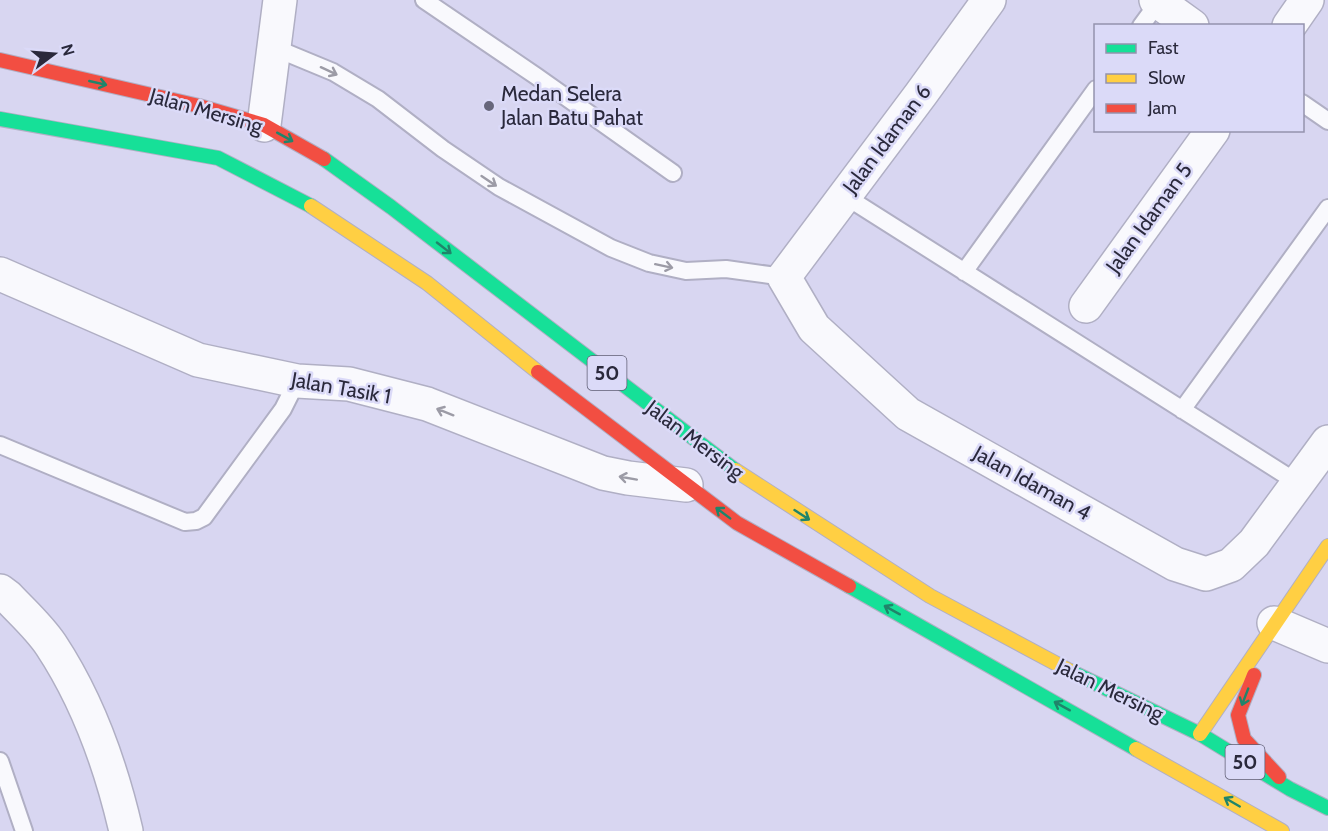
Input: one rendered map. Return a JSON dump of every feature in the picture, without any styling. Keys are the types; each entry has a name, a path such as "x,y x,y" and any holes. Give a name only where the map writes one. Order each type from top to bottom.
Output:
{"main road":[{"name":"Jalan Mersing","path":"0,60 199,106 264,125 318,155 391,207 754,484 930,596 1038,655 1200,734 1290,789 1328,808"},
{"path":"0,119 218,158 300,199 427,283 537,371 737,523 1282,831"},
{"path":"1200,734 1328,546"},
{"path":"1274,623 1238,715 1244,739 1290,789"}],"street":[{"path":"264,125 280,0"},
{"name":"Jalan Idaman 6","path":"784,277 989,0"},
{"path":"1290,24 1307,0"},
{"path":"1154,7 1188,24"},
{"name":"Jalan Idaman 5","path":"1086,306 1212,132"},
{"name":"Jalan Tasik 1","path":"0,274 198,360 297,381 349,384 427,404 603,473 686,485"},
{"name":"Jalan Idaman 4","path":"784,277 813,328 908,414 1175,564 1206,573 1231,565 1254,543 1328,442"},
{"path":"0,591 50,644 86,707 117,790 126,831"},
{"path":"1274,623 1328,646"}],"lane":[{"path":"424,0 672,173"},
{"path":"275,48 333,72 378,99 442,149 499,187 611,248 649,263 686,271 726,270 784,277"},
{"path":"964,272 1094,90"},
{"path":"1304,104 1328,121"},
{"path":"845,196 1298,483"},
{"path":"1182,410 1328,208"},
{"path":"0,445 185,522 196,521 204,517 283,409 297,381"},
{"path":"0,761 24,831"}],"traffic: fast":[{"path":"0,119 218,158 311,206"},
{"path":"324,159 391,207 735,470"},
{"path":"849,586 1136,749"},
{"path":"1070,671 1200,734 1290,789 1328,808"}],"traffic: slow":[{"path":"311,206 427,283 538,372"},
{"path":"735,470 930,596 1070,671"},
{"path":"1200,734 1328,546"},
{"path":"1136,749 1282,831"}],"traffic: jam":[{"path":"0,60 199,106 264,125 324,159"},
{"path":"538,372 737,523 849,586"},
{"path":"1254,675 1238,715 1244,739 1279,777"}],"place":[{"name":"Medan Selera Jalan Batu Pahat","path":"489,106"}]}
